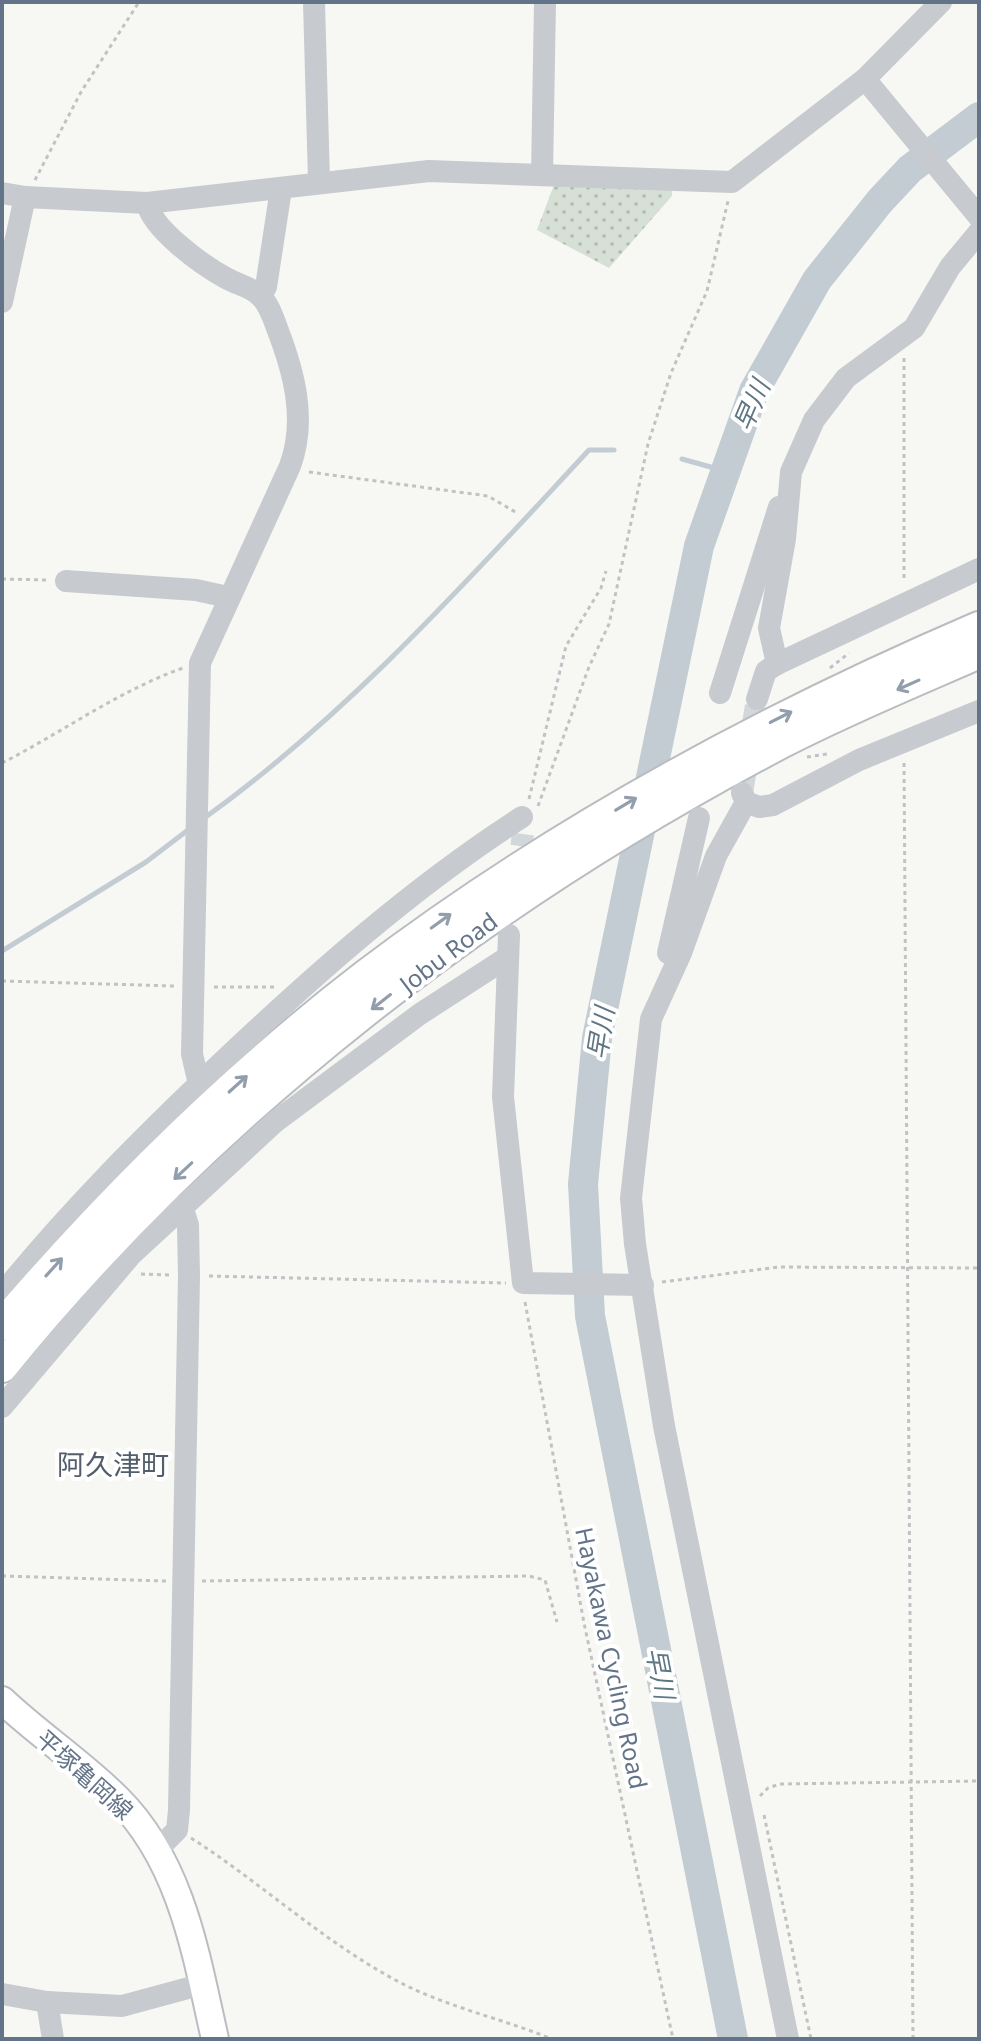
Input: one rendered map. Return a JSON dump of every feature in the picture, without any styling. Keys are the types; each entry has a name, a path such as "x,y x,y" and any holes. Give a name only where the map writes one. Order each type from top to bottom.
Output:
{"highway":[{"name":"Jobu Road","path":"2,1367 68,1306 145,1207 293,1070 449,949 557,858 712,753 851,682 979,627"},
{"name":"Jobu Road","path":"2,1325 134,1183 292,1035 440,921 829,719 979,654"}],"main road":[{"name":"平塚亀岡線","path":"2,1700 120,1801 157,1850 183,1909 215,2039"}],"street":[{"path":"314,2 319,181"},
{"path":"542,174 545,2"},
{"path":"2,193 25,197 147,203 281,189 319,181 429,171 732,182 868,83 941,2"},
{"path":"720,693 791,472 828,398 867,361 914,328 977,220 868,83"},
{"path":"260,295 266,287 281,189"},
{"path":"2,302 25,197"},
{"path":"147,203 150,215 195,259 260,295 281,338 296,385 297,448 200,663 192,1054 199,1084"},
{"path":"777,664 769,628 785,539 791,472"},
{"path":"757,699 766,671 777,664 979,569"},
{"path":"66,581 196,590 228,597"},
{"path":"651,1019 681,953 716,856 744,798 759,807 773,805 902,742 979,711"},
{"path":"699,818 651,1019 631,1198 640,1285 664,1426 788,2039"},
{"path":"2,1294 89,1191 295,992 396,909 522,825"},
{"path":"2,1407 68,1306 119,1268 275,1122 509,946 503,1097 525,1283 640,1285"},
{"path":"157,1850 177,1830 189,1276 188,1225 182,1206"},
{"path":"2,1994 47,2002 122,2006 203,1984"},
{"path":"47,2002 53,2039"}],"path":[{"path":"25,197 81,92 139,2"},
{"path":"522,825 537,807 589,667 609,624 648,444 671,373 707,291 732,182"},
{"path":"900,338 904,353 904,577 907,602"},
{"path":"290,466 488,496 517,513"},
{"path":"522,825 566,646 601,588 606,571"},
{"path":"2,579 66,581"},
{"path":"2,763 51,739 124,693 200,663"},
{"path":"902,742 906,788 913,2039"},
{"path":"2,981 284,987 295,992"},
{"path":"640,1285 779,1267 979,1268"},
{"path":"119,1268 130,1274 525,1283"},
{"name":"Hayakawa Cycling Road","path":"525,1283 584,1623 673,2039"},
{"path":"2,1576 184,1581 529,1576 545,1580 557,1622"},
{"path":"811,2039 760,1794 780,1784 979,1781"},
{"path":"177,1830 366,1963 448,2005 552,2039"}],"shaded area":[{"path":"555,182 672,187 672,196 609,268 537,230"}],"waterway":[{"name":"早川","path":"733,2039 590,1316 583,1184 597,1038 699,546 754,391 817,280 880,201 910,169 979,117"},
{"path":"203,819 256,779 357,691 452,596 589,450 614,450"},
{"path":"682,459 725,471"},
{"path":"2,951 146,862 188,830"}],"tunnel":[{"path":"742,793 757,699"},
{"path":"517,879 523,834"}],"district":[{"name":"阿久津町","path":"113,1464"}]}
